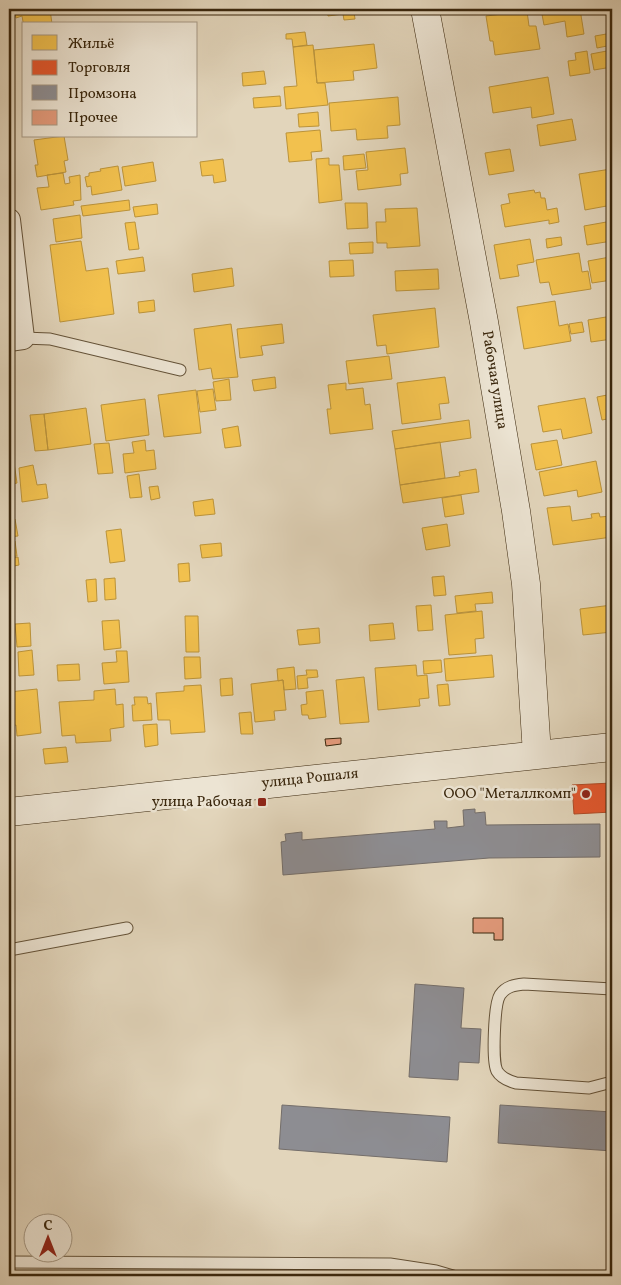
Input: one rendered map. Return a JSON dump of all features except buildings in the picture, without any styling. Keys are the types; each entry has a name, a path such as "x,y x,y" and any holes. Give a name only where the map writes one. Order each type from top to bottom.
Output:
{"street":[{"name":"Рабочая улица","path":"425,9 484,322 516,510 526,584 536,754"},
{"path":"9,220 16,339"},
{"name":"улица Рошаля","path":"9,812 612,747"}],"lane":[{"path":"16,339 50,339 180,370"},
{"path":"9,950 127,928"},
{"path":"612,989 524,984 510,986 500,995 497,1005 494,1062 502,1076 516,1083 589,1088 612,1082"},
{"path":"9,1262 390,1264 436,1271 453,1276"}],"place":[{"name":"ООО \"Металлкомп\"","path":"586,794"},
{"name":"улица Рабочая","path":"262,802"}]}
